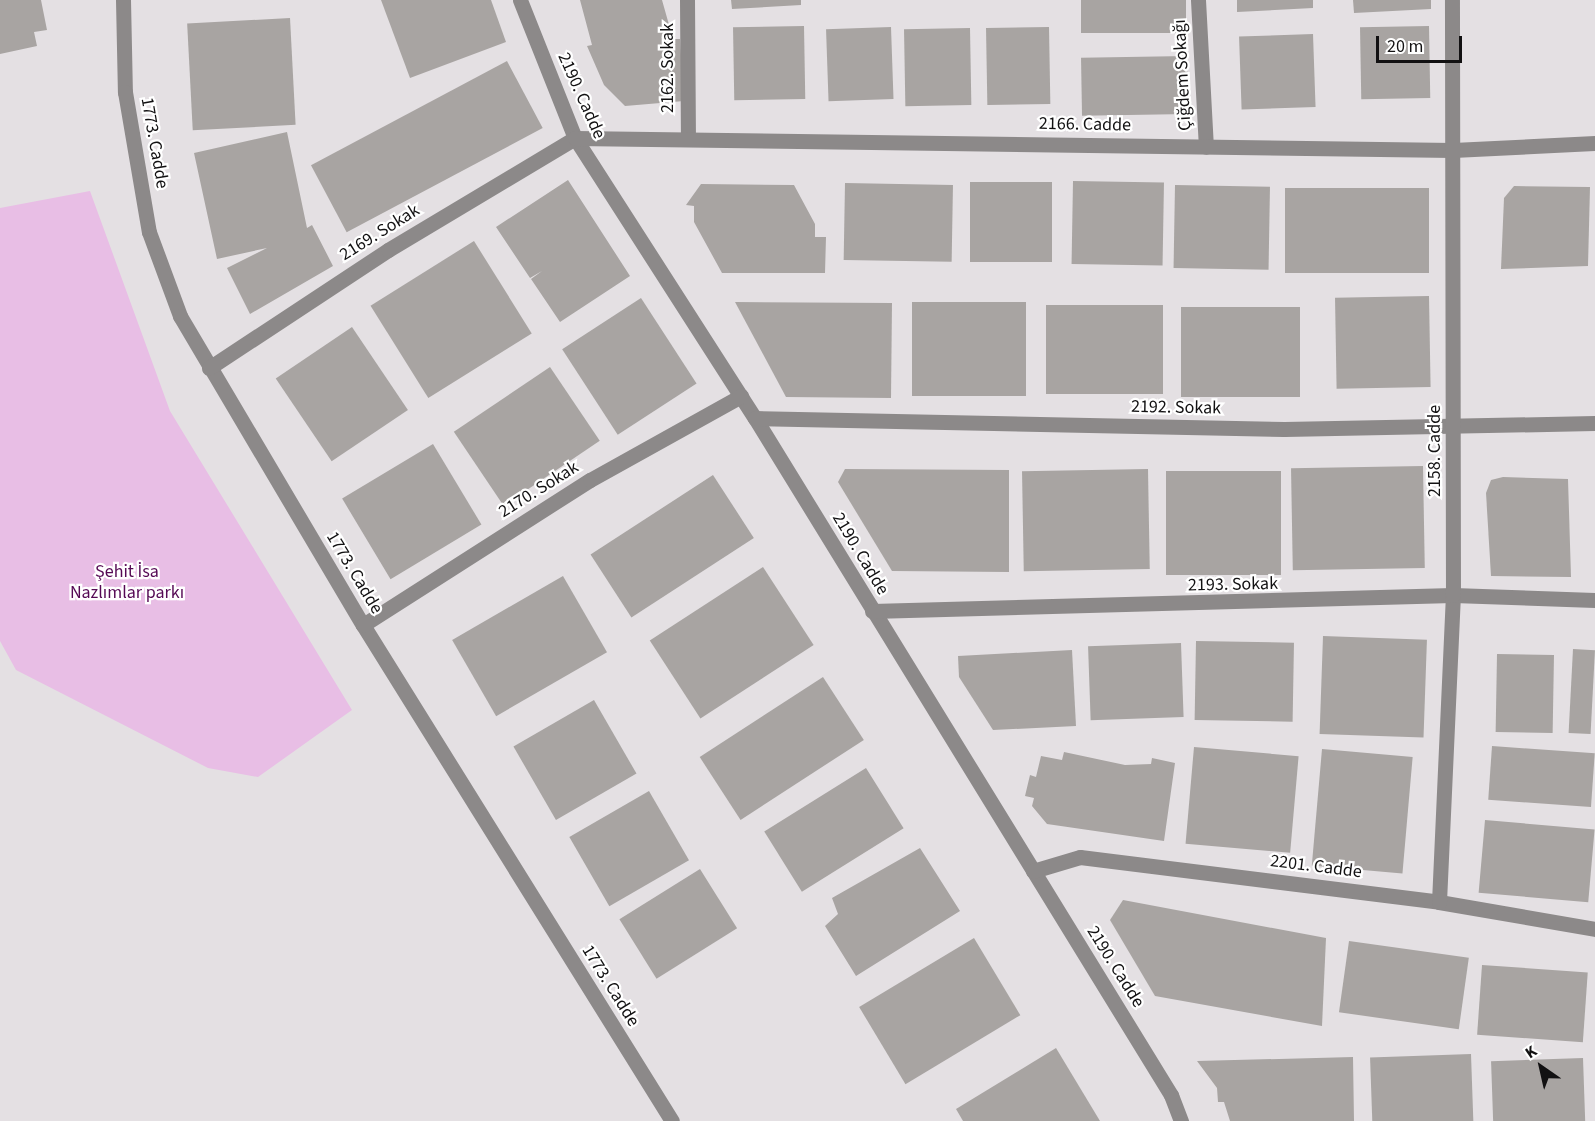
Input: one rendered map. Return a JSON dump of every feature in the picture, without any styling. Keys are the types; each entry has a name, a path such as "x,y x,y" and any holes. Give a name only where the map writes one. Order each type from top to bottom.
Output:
{"street":[{"name":"1773. Cadde","path":"123,0 125,92 149,232 180,316 363,625 672,1121"},
{"name":"2190. Cadde","path":"520,0 575,138 755,418 1171,1095 1181,1121"},
{"name":"2162. Sokak","path":"687,0 688,136"},
{"name":"Çiğdem Sokağı","path":"1198,0 1206,147"},
{"name":"2158. Cadde","path":"1439,902 1453,595 1455,426 1452,0"},
{"name":"2166. Cadde","path":"575,138 688,136 1454,150 1595,143"},
{"name":"2169. Sokak","path":"210,368 388,250 575,138"},
{"name":"2170. Sokak","path":"363,625 590,480 741,396"},
{"name":"2192. Sokak","path":"755,418 1284,429 1595,423"},
{"name":"2193. Sokak","path":"872,611 1453,595 1595,600"},
{"name":"2201. Cadde","path":"1033,871 1080,857 1439,902 1595,929"}],"green space":[{"name":"Şehit İsa Nazlımlar parkı","path":"90,191 170,411 352,710 258,777 208,768 16,670 0,641 0,208"}],"building":[{"path":"0,0 41,0 47,30 34,32 37,46 0,54"},
{"path":"381,0 491,0 506,42 410,78"},
{"path":"580,0 662,0 673,39 680,39 684,101 625,106 604,85 587,46 592,45"},
{"path":"731,0 801,0 801,5 732,9"},
{"path":"1081,0 1186,0 1186,33 1081,33"},
{"path":"1237,0 1313,0 1313,8 1237,12"},
{"path":"1353,0 1431,0 1431,9 1354,13"},
{"path":"290,18 296,125 193,130 187,23"},
{"path":"804,26 805,99 734,100 733,27"},
{"path":"1429,26 1430,98 1361,99 1360,27"},
{"path":"891,27 894,99 829,101 826,29"},
{"path":"1049,27 1050,104 987,105 986,28"},
{"path":"970,28 971,105 905,106 904,29"},
{"path":"1313,34 1316,107 1242,110 1239,37"},
{"path":"1187,56 1188,114 1082,116 1081,58"},
{"path":"507,61 543,128 347,232 311,165"},
{"path":"287,132 307,228 312,225 333,266 250,314 227,268 267,248 217,259 194,153"},
{"path":"568,180 630,276 560,322 531,279 542,271 530,278 496,227"},
{"path":"1073,181 1164,183 1163,266 1072,264"},
{"path":"970,182 1052,182 1052,262 970,262"},
{"path":"845,183 953,185 952,262 844,260"},
{"path":"701,184 794,185 815,224 815,237 826,237 825,273 722,273 694,222 694,206 686,205"},
{"path":"1175,185 1270,187 1269,270 1174,268"},
{"path":"1514,186 1590,187 1588,266 1501,269 1504,198"},
{"path":"1285,188 1429,188 1429,273 1285,273"},
{"path":"474,241 532,333 428,398 371,306"},
{"path":"1429,296 1431,387 1337,389 1335,298"},
{"path":"641,298 697,384 618,435 562,349"},
{"path":"735,302 892,303 891,398 786,397"},
{"path":"912,302 1026,302 1026,396 912,396"},
{"path":"1046,305 1163,305 1163,394 1046,394"},
{"path":"1181,307 1300,307 1300,397 1181,397"},
{"path":"352,327 408,410 332,461 276,378"},
{"path":"550,367 600,441 504,506 454,432"},
{"path":"433,444 481,525 391,579 342,499"},
{"path":"1423,466 1425,568 1293,570 1291,468"},
{"path":"845,469 1009,470 1009,572 892,571 838,482"},
{"path":"1148,469 1150,569 1024,571 1022,471"},
{"path":"1166,471 1281,471 1281,575 1166,575"},
{"path":"713,475 754,538 631,617 591,555"},
{"path":"1503,477 1568,479 1571,577 1491,576 1486,493 1491,480"},
{"path":"763,567 814,645 700,719 650,641"},
{"path":"563,576 607,652 496,716 452,640"},
{"path":"1323,636 1427,640 1424,738 1320,734"},
{"path":"1196,641 1294,643 1293,722 1195,720"},
{"path":"1181,643 1184,717 1091,720 1088,646"},
{"path":"1573,649 1595,650 1591,734 1569,733"},
{"path":"1072,650 1076,726 993,730 959,677 958,656"},
{"path":"1497,654 1554,655 1553,733 1496,732"},
{"path":"823,677 864,740 741,820 700,757"},
{"path":"594,700 636,774 556,820 513,746"},
{"path":"1492,746 1595,753 1591,807 1488,800"},
{"path":"1194,747 1299,756 1290,853 1186,844"},
{"path":"1322,749 1413,757 1402,873 1312,866"},
{"path":"1064,752 1125,765 1151,764 1152,758 1175,763 1164,841 1047,824 1032,806 1034,798 1025,796 1030,775 1036,777 1041,756 1062,760"},
{"path":"866,768 904,828 802,892 764,832"},
{"path":"649,791 689,860 609,906 569,837"},
{"path":"1485,820 1595,830 1588,902 1479,893"},
{"path":"920,848 960,911 856,976 825,926 838,914 832,898"},
{"path":"700,869 737,928 657,979 619,919"},
{"path":"1123,900 1326,938 1322,1026 1155,996 1110,920"},
{"path":"974,938 1020,1015 905,1084 859,1007"},
{"path":"1349,941 1469,958 1459,1029 1339,1012"},
{"path":"1482,965 1588,972 1583,1042 1477,1035"},
{"path":"1056,1048 1100,1121 963,1121 956,1109"},
{"path":"1471,1054 1473,1121 1372,1121 1370,1058"},
{"path":"1353,1057 1354,1121 1230,1121 1224,1102 1218,1102 1217,1088 1197,1061"},
{"path":"1583,1058 1585,1121 1493,1121 1491,1061"}]}
